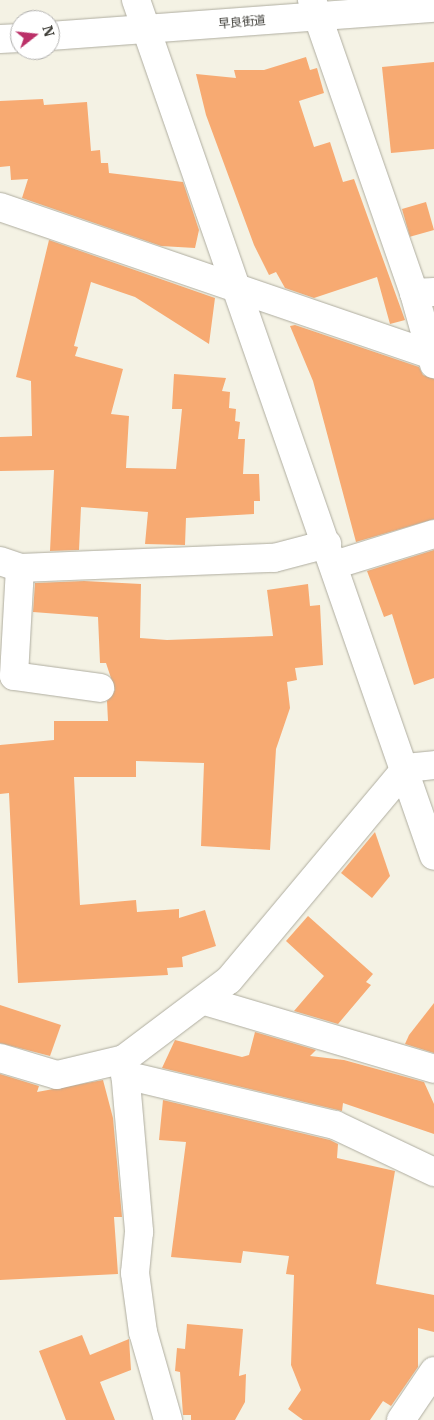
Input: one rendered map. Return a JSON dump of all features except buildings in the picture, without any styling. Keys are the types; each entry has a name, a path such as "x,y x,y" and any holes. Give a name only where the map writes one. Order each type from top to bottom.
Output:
{"street":[{"path":"136,0 406,768 434,856"},
{"path":"0,207 237,288 433,359 424,293 314,8"},
{"name":"早良街道","path":"60,35 147,30 314,8 434,8"},
{"path":"100,688 7,677 10,564 331,555 434,534"},
{"path":"125,1067 205,1001 235,973 406,768 434,764"},
{"path":"205,1001 434,1069"},
{"path":"0,1058 57,1075 125,1067 336,1125 434,1172"},
{"path":"125,1067 139,1232 138,1293 143,1332 168,1420"},
{"path":"401,1420 434,1371"}]}
